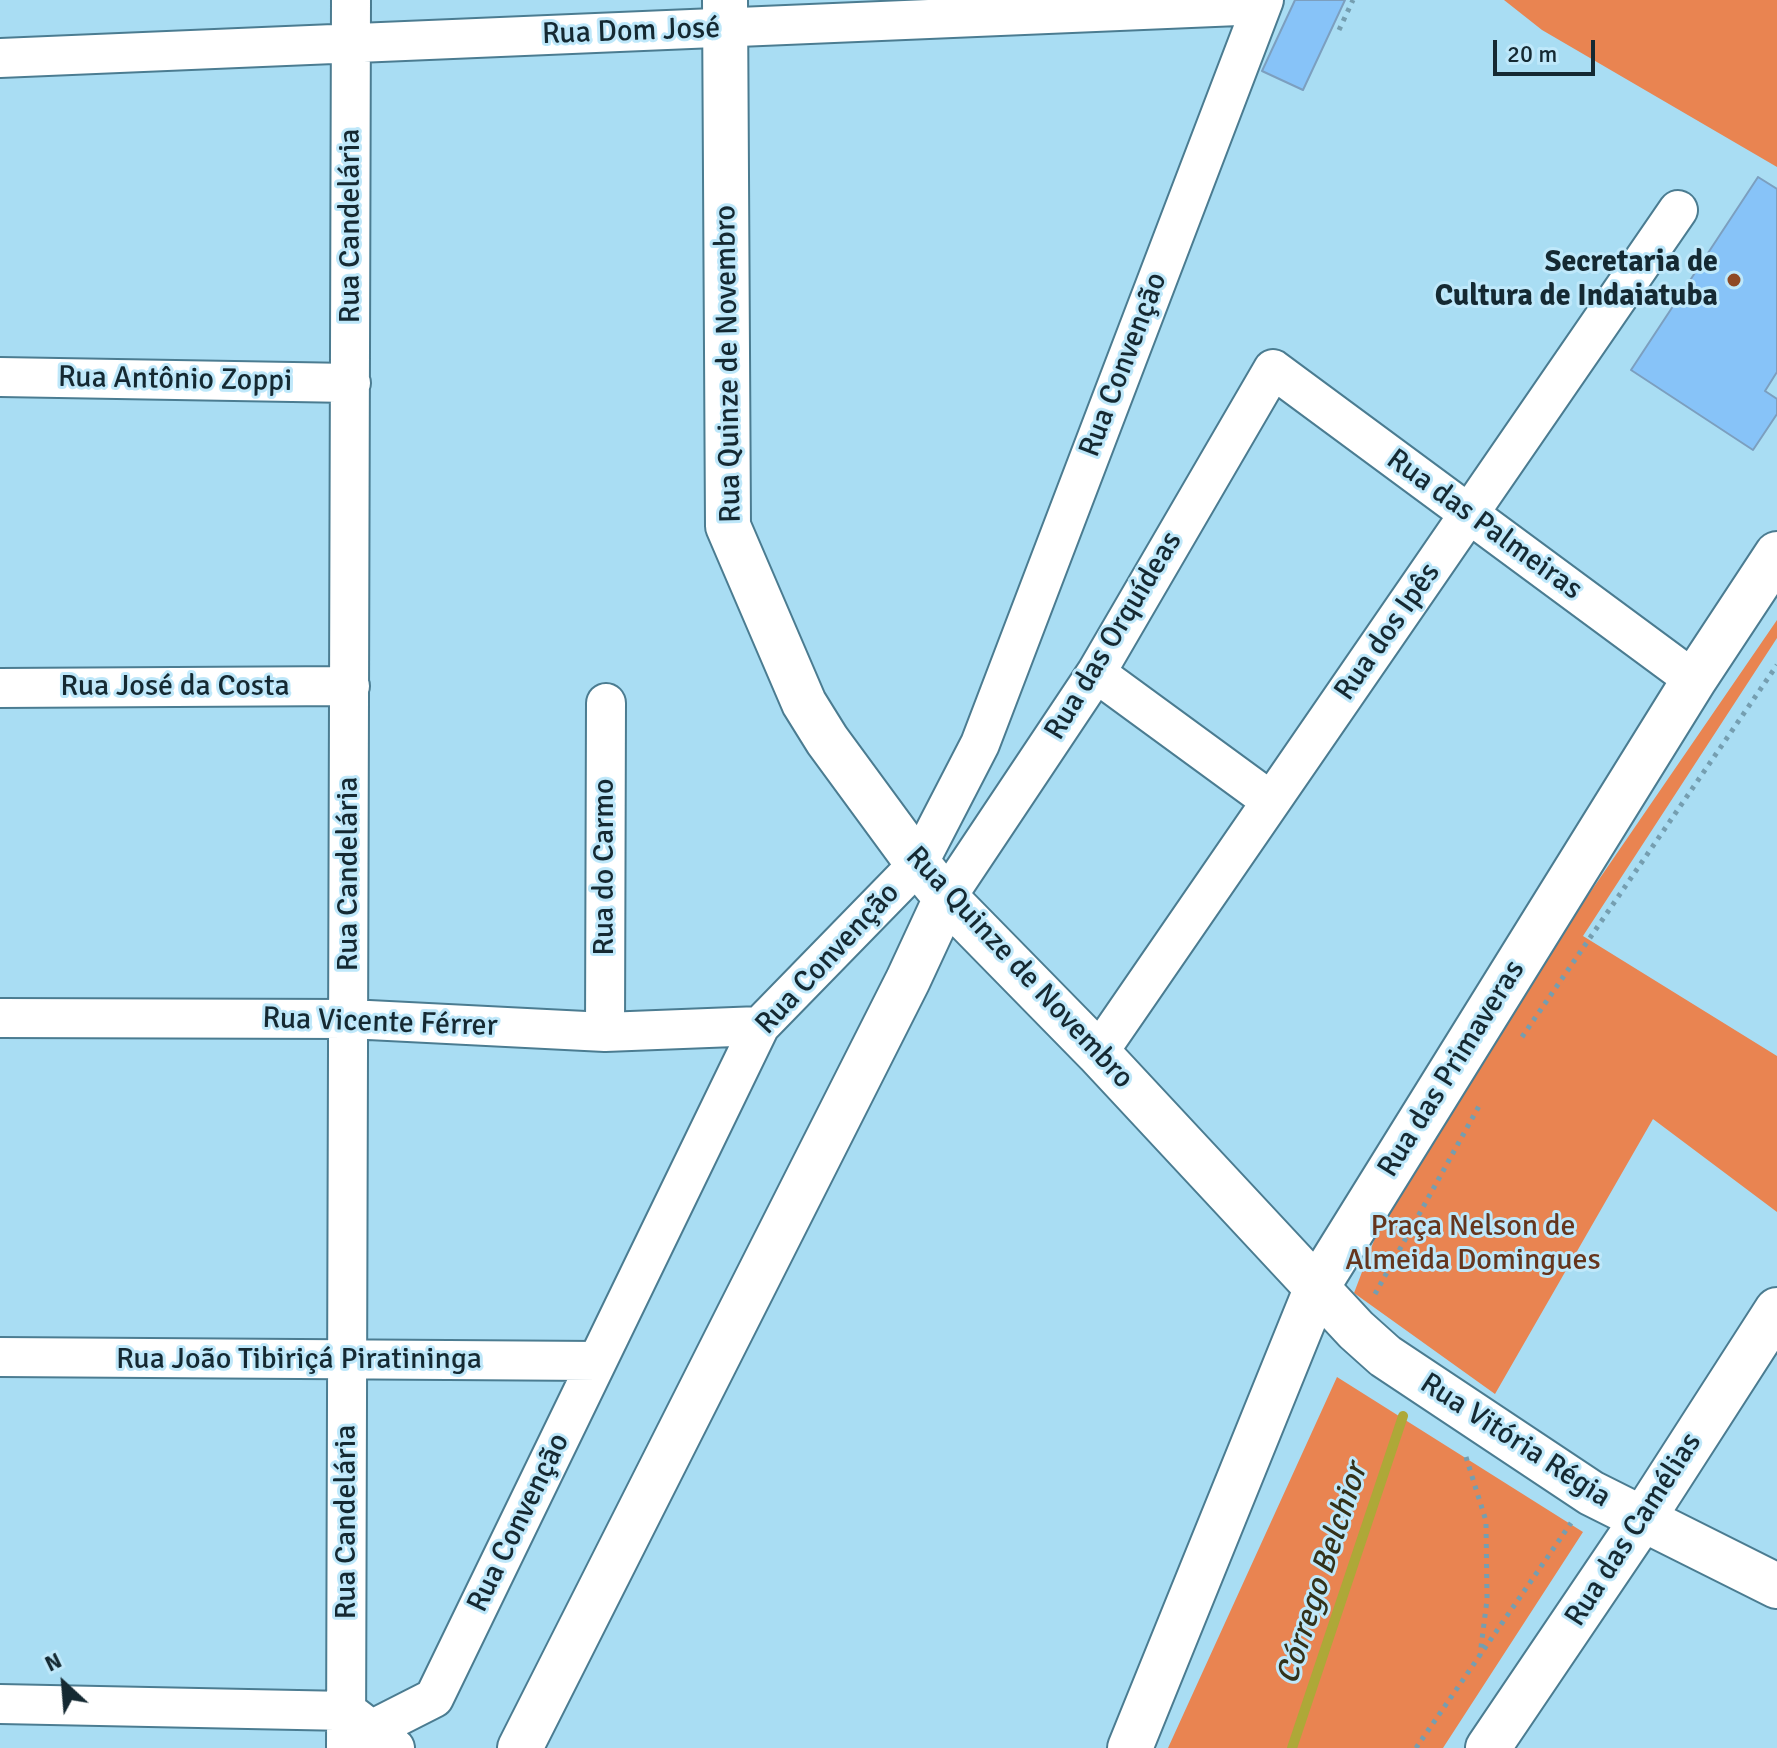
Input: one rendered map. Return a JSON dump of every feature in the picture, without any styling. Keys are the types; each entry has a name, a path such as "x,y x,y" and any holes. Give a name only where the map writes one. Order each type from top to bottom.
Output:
{"main road":[{"name":"Rua Quinze de Novembro","path":"725,14 728,526 804,703 827,740 946,898 1098,1053 1317,1287"},
{"name":"Rua das Primaveras","path":"1130,1748 1317,1287 1694,680 1777,554"},
{"path":"520,1748 908,980 946,898"},
{"name":"Rua Vitória Régia","path":"1317,1287 1371,1343 1507,1439 1591,1493 1777,1586"},
{"name":"Rua das Camélias","path":"1488,1748 1642,1520 1777,1310"}],"street":[{"name":"Rua Candelária","path":"351,0 348,1361 364,1734"},
{"name":"Rua Dom José","path":"0,58 351,43 725,14 1262,2"},
{"name":"Rua Convenção","path":"364,1734 434,1698 760,1026 918,864 980,744 1262,2"},
{"name":"Rua dos Ipês","path":"1098,1053 1678,210"},
{"name":"Rua das Palmeiras","path":"1273,369 1694,680"},
{"name":"Rua das Orquídeas","path":"946,898 1096,673 1273,369"},
{"name":"Rua Antônio Zoppi","path":"0,377 351,383"},
{"path":"1096,673 1271,801"},
{"name":"Rua José da Costa","path":"0,688 350,686"},
{"name":"Rua do Carmo","path":"605,1032 606,703"},
{"name":"Rua Vicente Férrer","path":"0,1018 349,1019 605,1032 760,1026"},
{"name":"Rua João Tibiriçá Piratininga","path":"0,1357 597,1361"},
{"path":"0,1704 364,1734"}],"path":[{"path":"1339,30 1353,0"},
{"path":"1520,1039 1777,665"},
{"path":"1371,1343 1412,1223 1480,1104"},
{"path":"1459,1444 1486,1521 1487,1600 1479,1656"},
{"path":"1416,1748 1591,1493"}],"green space":[{"path":"1504,0 1777,0 1777,167 1542,30"},
{"name":"Praça Nelson de Almeida Domingues","path":"1777,620 1777,638 1583,936 1777,1056 1777,1212 1653,1119 1495,1394 1354,1293 1386,1209 1484,1047"},
{"path":"1337,1377 1583,1532 1443,1748 1168,1748"}],"building":[{"path":"1295,0 1345,0 1303,90 1262,71"},
{"name":"Secretaria de Cultura de Indaiatuba","path":"1758,177 1777,189 1777,372 1765,391 1777,399 1777,414 1753,450 1631,370"}],"waterway":[{"name":"Córrego Belchior","path":"1292,1748 1403,1416"}],"place":[{"name":"Secretaria de Cultura de Indaiatuba","path":"1734,280"}]}
